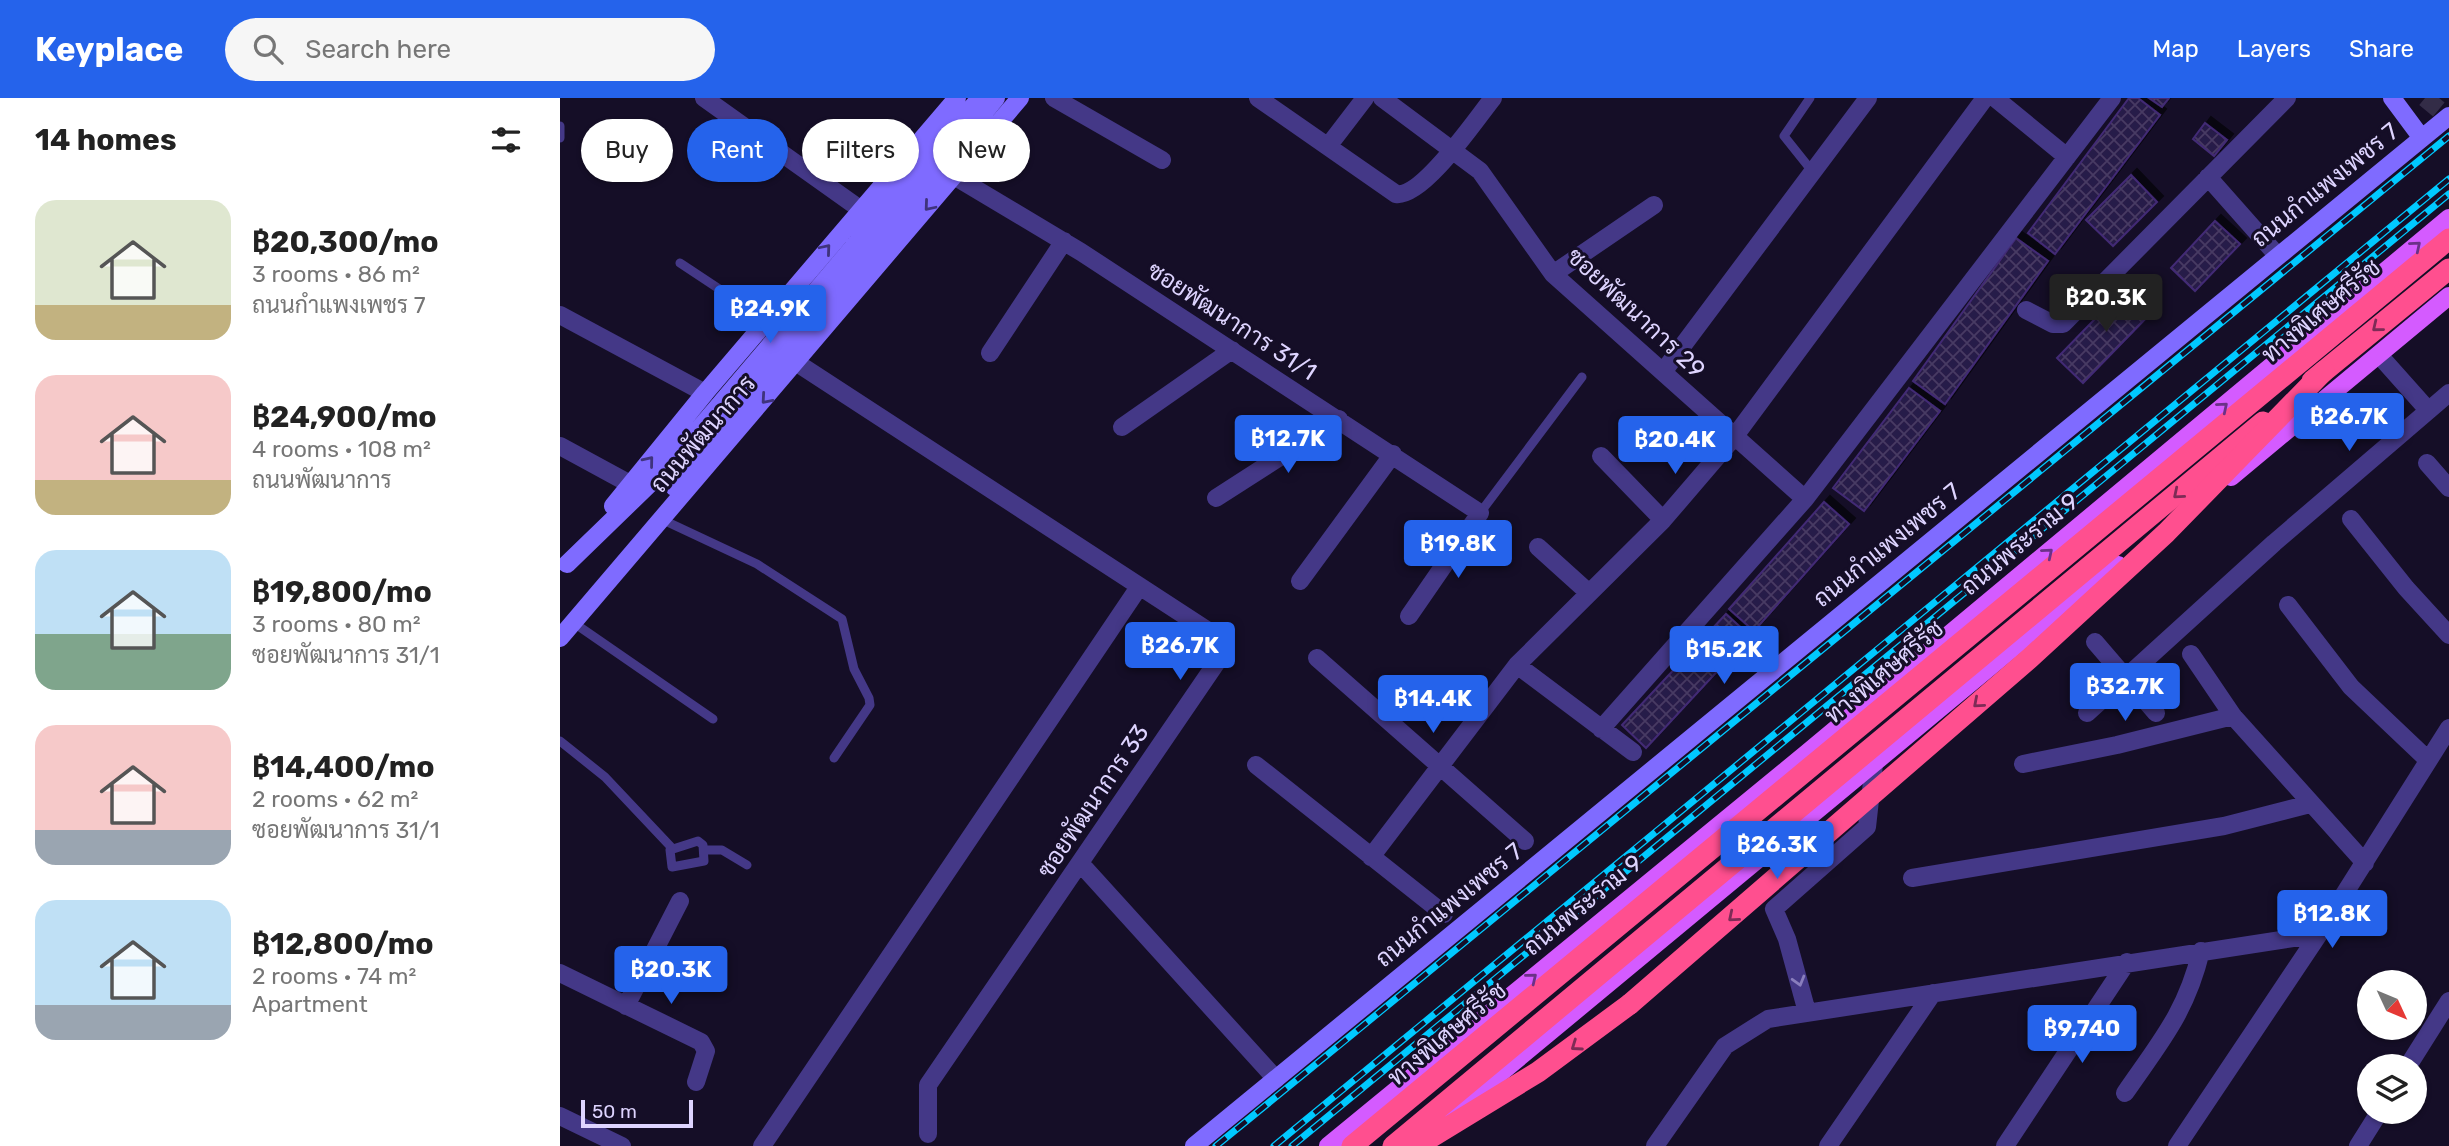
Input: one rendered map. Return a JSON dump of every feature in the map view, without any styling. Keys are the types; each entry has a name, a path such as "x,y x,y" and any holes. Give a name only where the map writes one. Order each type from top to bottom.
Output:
{"highway":[{"name":"ทางพิเศษศรีรัช","path":"1352,1146 2449,239"},
{"name":"ทางพิเศษศรีรัช","path":"1393,1146 2449,269"},
{"path":"1417,1146 1538,1072 1630,1004 2030,659 2166,533 2323,372"}],"main road":[{"name":"ถนนพัฒนาการ","path":"563,568 766,320 957,98"},
{"name":"ถนนพัฒนาการ","path":"563,568 664,470 980,98"},
{"name":"ถนนพัฒนาการ","path":"612,577 662,502 996,98"},
{"name":"ถนนพัฒนาการ","path":"1002,119 1020,98"},
{"path":"2392,98 2421,137"},
{"name":"ถนนกำแพงเพชร 7","path":"1194,1146 2449,116"},
{"name":"ถนนพัฒนาการ","path":"560,638 949,182"},
{"name":"ถนนพระราม 9","path":"1328,1146 1817,744 2449,218"},
{"path":"1412,1146 2032,632 2270,447 2449,296"}],"street":[{"path":"704,98 860,209"},
{"path":"1054,98 1162,160"},
{"path":"1258,98 1396,194 1404,195 1417,188 1452,150 1493,98"},
{"path":"1329,145 1365,98"},
{"name":"ซอยพัฒนาการ 29","path":"1382,98 1480,171 1553,274 1805,499"},
{"path":"1663,372 1868,98"},
{"path":"1371,857 1517,665 1663,520 1734,436 1985,98"},
{"path":"1994,98 2067,157"},
{"path":"1601,729 1805,499 2112,98"},
{"path":"2026,310 2053,324 2063,324 2287,98"},
{"path":"2208,177 2277,255"},
{"name":"ซอยพัฒนาการ 31/1","path":"964,182 1232,350 1480,513"},
{"path":"1553,274 1654,205"},
{"path":"990,353 1063,242"},
{"path":"560,315 705,393"},
{"path":"1122,427 1232,350"},
{"path":"2379,355 2428,410"},
{"name":"ซอยพัฒนาการ 33","path":"797,363 1213,634 1222,644 1219,659 928,1085 929,1134"},
{"path":"2087,713 2449,393"},
{"path":"1216,498 1339,419"},
{"path":"560,446 631,484"},
{"path":"1300,581 1393,454"},
{"path":"1601,456 1663,520"},
{"path":"2427,463 2449,488"},
{"path":"1409,616 1480,513"},
{"path":"2351,519 2406,588 2449,635"},
{"path":"1538,547 1589,593"},
{"path":"762,1146 1139,587"},
{"path":"2288,605 2351,687 2428,760"},
{"path":"2095,642 2155,713"},
{"path":"2191,654 2233,716 2365,863"},
{"path":"1317,658 1525,841"},
{"path":"1517,665 1633,752"},
{"path":"2023,764 2117,745 2233,716"},
{"path":"2178,1146 2319,934 2449,728"},
{"path":"1807,1012 1787,939 1774,909 1867,827 1874,764"},
{"path":"1256,765 1444,914"},
{"path":"1912,878 2224,825 2310,804"},
{"path":"1080,863 1276,1079"},
{"path":"625,1006 680,901"},
{"path":"1655,1146 1726,1046 1768,1019 2319,934"},
{"path":"2125,1093 2182,1011 2192,987 2201,951"},
{"path":"2005,1146 2127,962"},
{"path":"560,974 701,1042 706,1051 696,1082"},
{"path":"1828,1146 1933,993"},
{"path":"2416,1054 2449,1001"},
{"path":"560,1116 622,1146"},
{"path":"2358,1146 2371,1124"}],"lane":[{"path":"1810,98 1784,136 1812,171"},
{"path":"560,126 560,138"},
{"path":"680,263 766,320"},
{"path":"1480,513 1582,377"},
{"path":"661,519 757,564 842,619 854,669 870,705 834,758"},
{"path":"574,623 713,719"},
{"path":"560,741 605,777 672,848"},
{"path":"698,841 704,850 704,861 675,868 671,866 668,853 672,848 698,841"},
{"path":"704,850 722,850 747,865"}],"building":[{"path":"2129,98 2138,98 2160,115 2055,254 2028,233"},
{"path":"2149,98 2169,98 2162,107"},
{"path":"2205,123 2227,140 2214,156 2193,139"},
{"path":"2131,175 2157,202 2113,246 2086,220"},
{"path":"2215,221 2240,244 2195,291 2171,268"},
{"path":"2016,238 2048,261 1945,404 1913,381"},
{"path":"2129,284 2154,310 2083,383 2057,358"},
{"path":"1909,388 1940,411 1864,511 1833,488"},
{"path":"1824,502 1849,524 1754,631 1729,609"},
{"path":"1726,614 1750,636 1646,748 1622,725"}],"tunnel":[{"path":"2425,98 2449,118"}],"railway":[{"path":"1216,1146 2449,136"},
{"path":"1274,1146 2449,179"},
{"path":"1292,1146 2449,194"}]}
